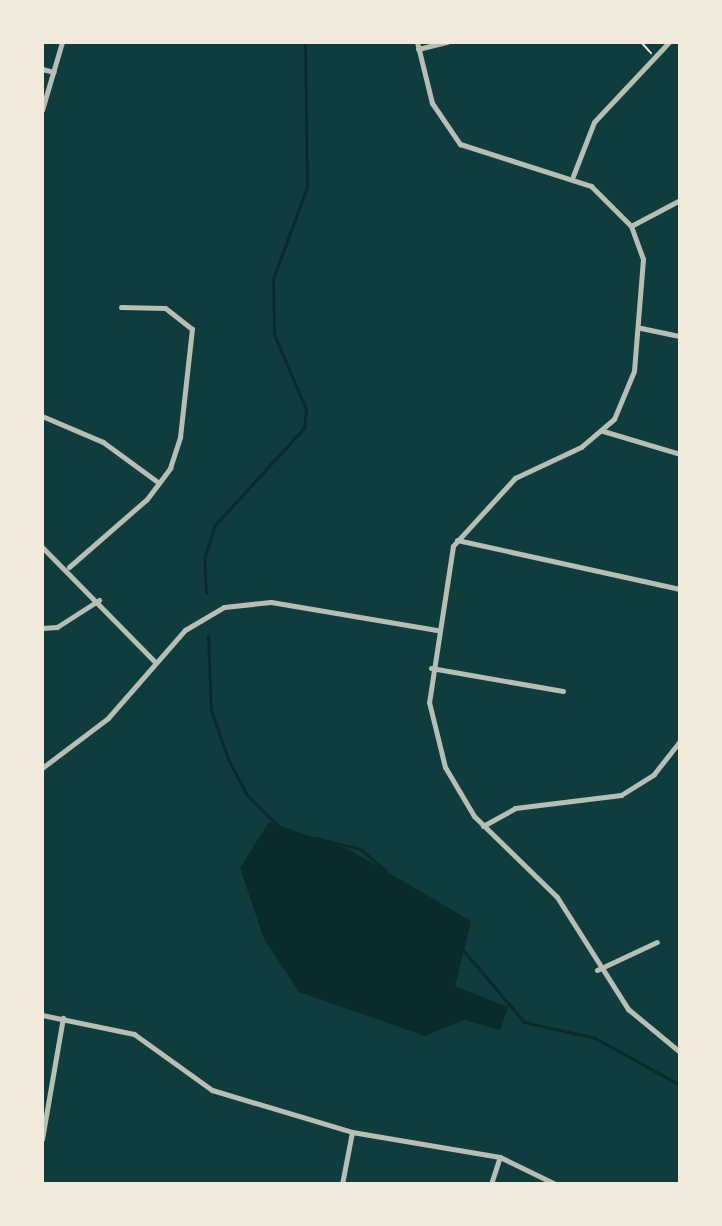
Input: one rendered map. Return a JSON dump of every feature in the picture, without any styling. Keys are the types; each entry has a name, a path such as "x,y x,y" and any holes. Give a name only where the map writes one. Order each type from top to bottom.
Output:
{"street":[{"path":"42,110 62,42"},
{"path":"447,42 418,46 432,103 460,144 486,158 573,176 631,226 646,275 641,328 626,398 603,431 515,478 457,540 431,668 434,737 455,788 483,826 557,897 597,970 628,1009 680,1052"},
{"path":"573,176 594,122 669,42"},
{"path":"42,69 54,72"},
{"path":"631,226 680,200"},
{"path":"69,567 159,483 175,456 194,340 176,313 121,307"},
{"path":"641,328 680,336"},
{"path":"42,416 103,442 159,483"},
{"path":"603,431 680,454"},
{"path":"457,540 680,589"},
{"path":"42,547 69,567 155,662"},
{"path":"42,628 99,600"},
{"path":"42,768 108,718 155,662 196,622 254,601 437,630"},
{"path":"431,668 563,691"},
{"path":"483,826 515,808 621,795 654,774 680,741"},
{"path":"597,970 657,942"},
{"path":"42,1015 134,1034 212,1090 352,1132 500,1157 555,1184"},
{"path":"42,1139 63,1018"},
{"path":"342,1184 352,1132"},
{"path":"491,1184 500,1157"}],"path":[{"path":"641,42 655,57"}],"water":[{"path":"269,822 350,850 471,921 455,986 508,1007 500,1030 464,1020 425,1036 299,992 264,939 240,868"}],"waterway":[{"path":"206,593 204,560 215,525 304,428 306,409 274,334 273,279 307,187 305,42"},
{"path":"208,636 211,710 229,761 247,795 278,826"},
{"path":"315,838 360,849 386,871"},
{"path":"463,950 524,1022 595,1038 680,1085"}]}
